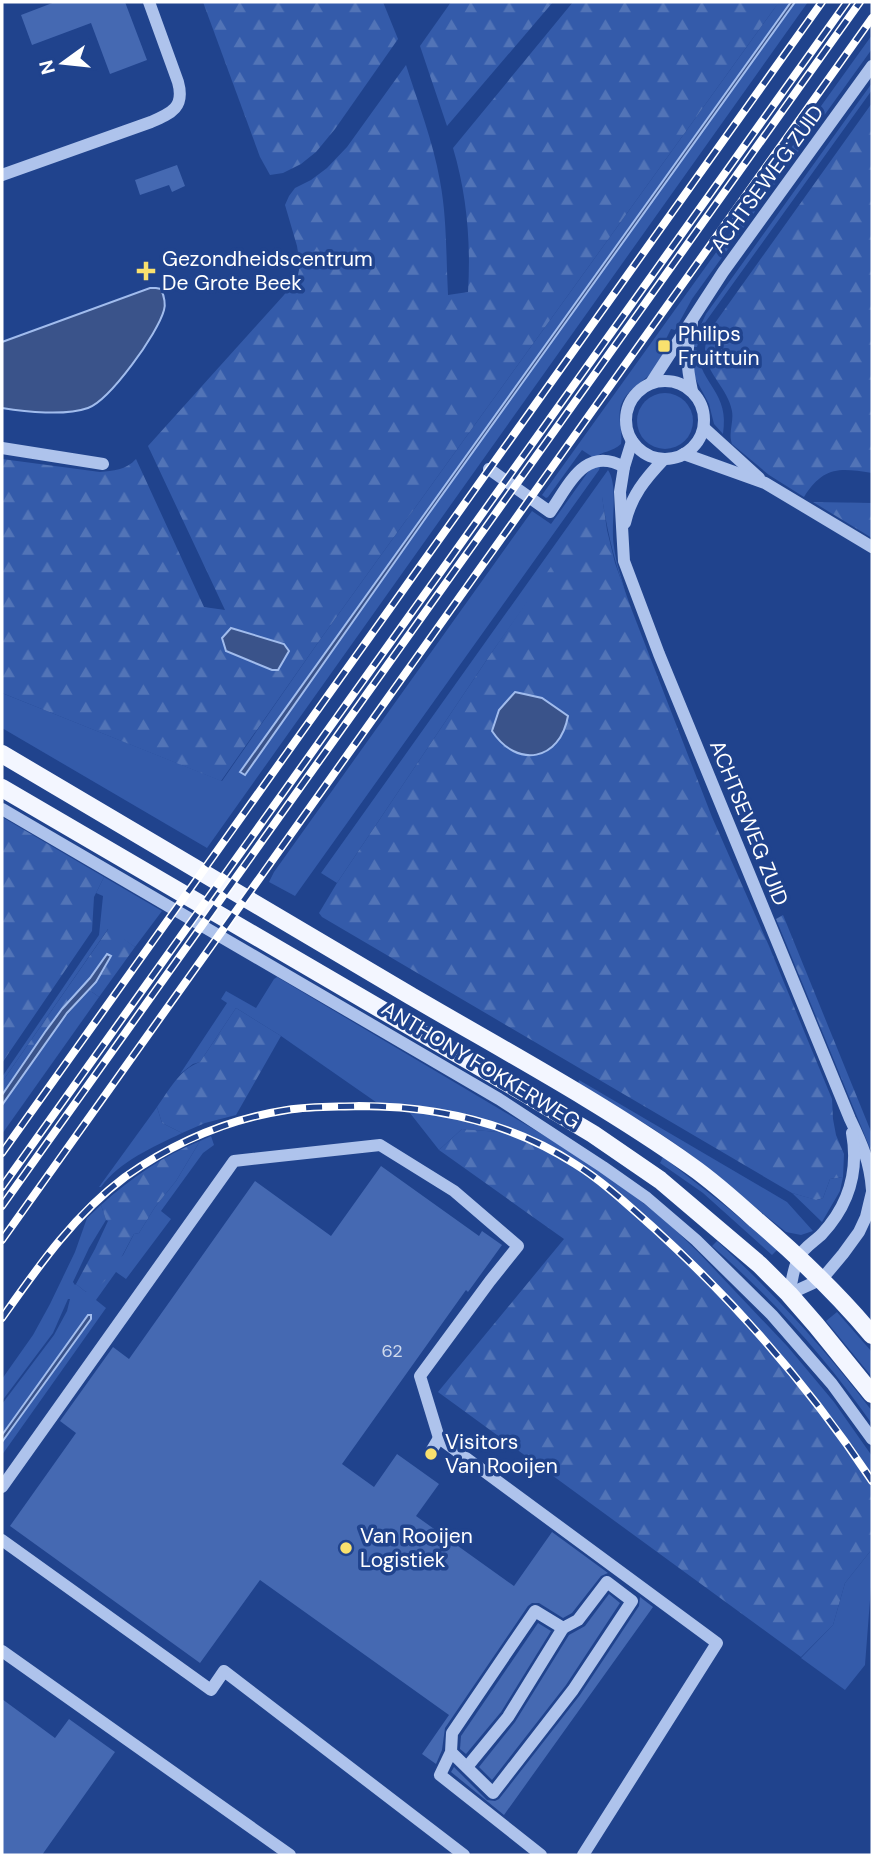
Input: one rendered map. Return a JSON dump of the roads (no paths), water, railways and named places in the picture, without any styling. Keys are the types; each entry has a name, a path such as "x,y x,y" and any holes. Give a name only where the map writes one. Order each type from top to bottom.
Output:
{"main road":[{"name":"ANTHONY FOKKERWEG","path":"2,754 607,1110 706,1177 799,1256 872,1335"},
{"name":"ANTHONY FOKKERWEG","path":"2,788 593,1134 660,1180 760,1265 789,1294 872,1394"}],"street":[{"path":"2,175 152,122 170,114 178,105 181,93 178,82 149,2"},
{"name":"ACHTSEWEG ZUID","path":"651,383 723,272 872,66"},
{"name":"ACHTSEWEG ZUID","path":"692,391 687,368 687,345 694,316"},
{"path":"662,380 673,381 692,391 704,414 704,428 697,443 684,454 664,459 652,457 632,441 626,419 633,397 641,389 662,380"},
{"path":"704,428 765,483"},
{"name":"ACHTSEWEG ZUID","path":"632,441 620,492 624,561 640,607 865,1150 871,1173 872,1191 866,1217 859,1232 822,1279 789,1294"},
{"path":"2,448 103,464"},
{"path":"684,454 765,483 872,547"},
{"name":"ACHTSEWEG ZUID","path":"622,538 628,510 644,480 664,459"},
{"path":"489,469 550,512 587,464 606,460 624,467"},
{"name":"ANTHONY FOKKERWEG","path":"2,809 499,1100 647,1198 696,1240 772,1315 832,1384 872,1439"},
{"name":"ACHTSEWEG ZUID","path":"789,1294 799,1256 831,1223 848,1196 855,1158 850,1119"},
{"path":"2,1487 234,1161 380,1144 454,1191 518,1246 420,1376 439,1438 717,1643 583,1855"},
{"path":"430,1453 439,1438"},
{"path":"2,1540 211,1690 224,1671 464,1855"},
{"path":"451,1752 494,1793 573,1690 632,1601 607,1582 578,1620 563,1629 508,1717 467,1767"},
{"path":"541,1855 440,1775 451,1752 452,1733 535,1611 563,1629"},
{"path":"2,1651 290,1855"}],"railway":[{"path":"2,1153 822,2"},
{"path":"2,1187 847,2"},
{"path":"2,1206 860,2"},
{"path":"2,1240 872,18"},
{"path":"2,1318 43,1261 89,1208 125,1177 182,1143 244,1119 296,1109 359,1106 444,1113 525,1137 575,1164 617,1195 686,1258 772,1349 824,1413 872,1481"}],"place":[{"name":"Gezondheidscentrum De Grote Beek","path":"146,271"},
{"name":"Philips Fruittuin","path":"664,346"},
{"name":"Visitors Van Rooijen","path":"431,1454"},
{"name":"Van Rooijen Logistiek","path":"346,1548"}]}
